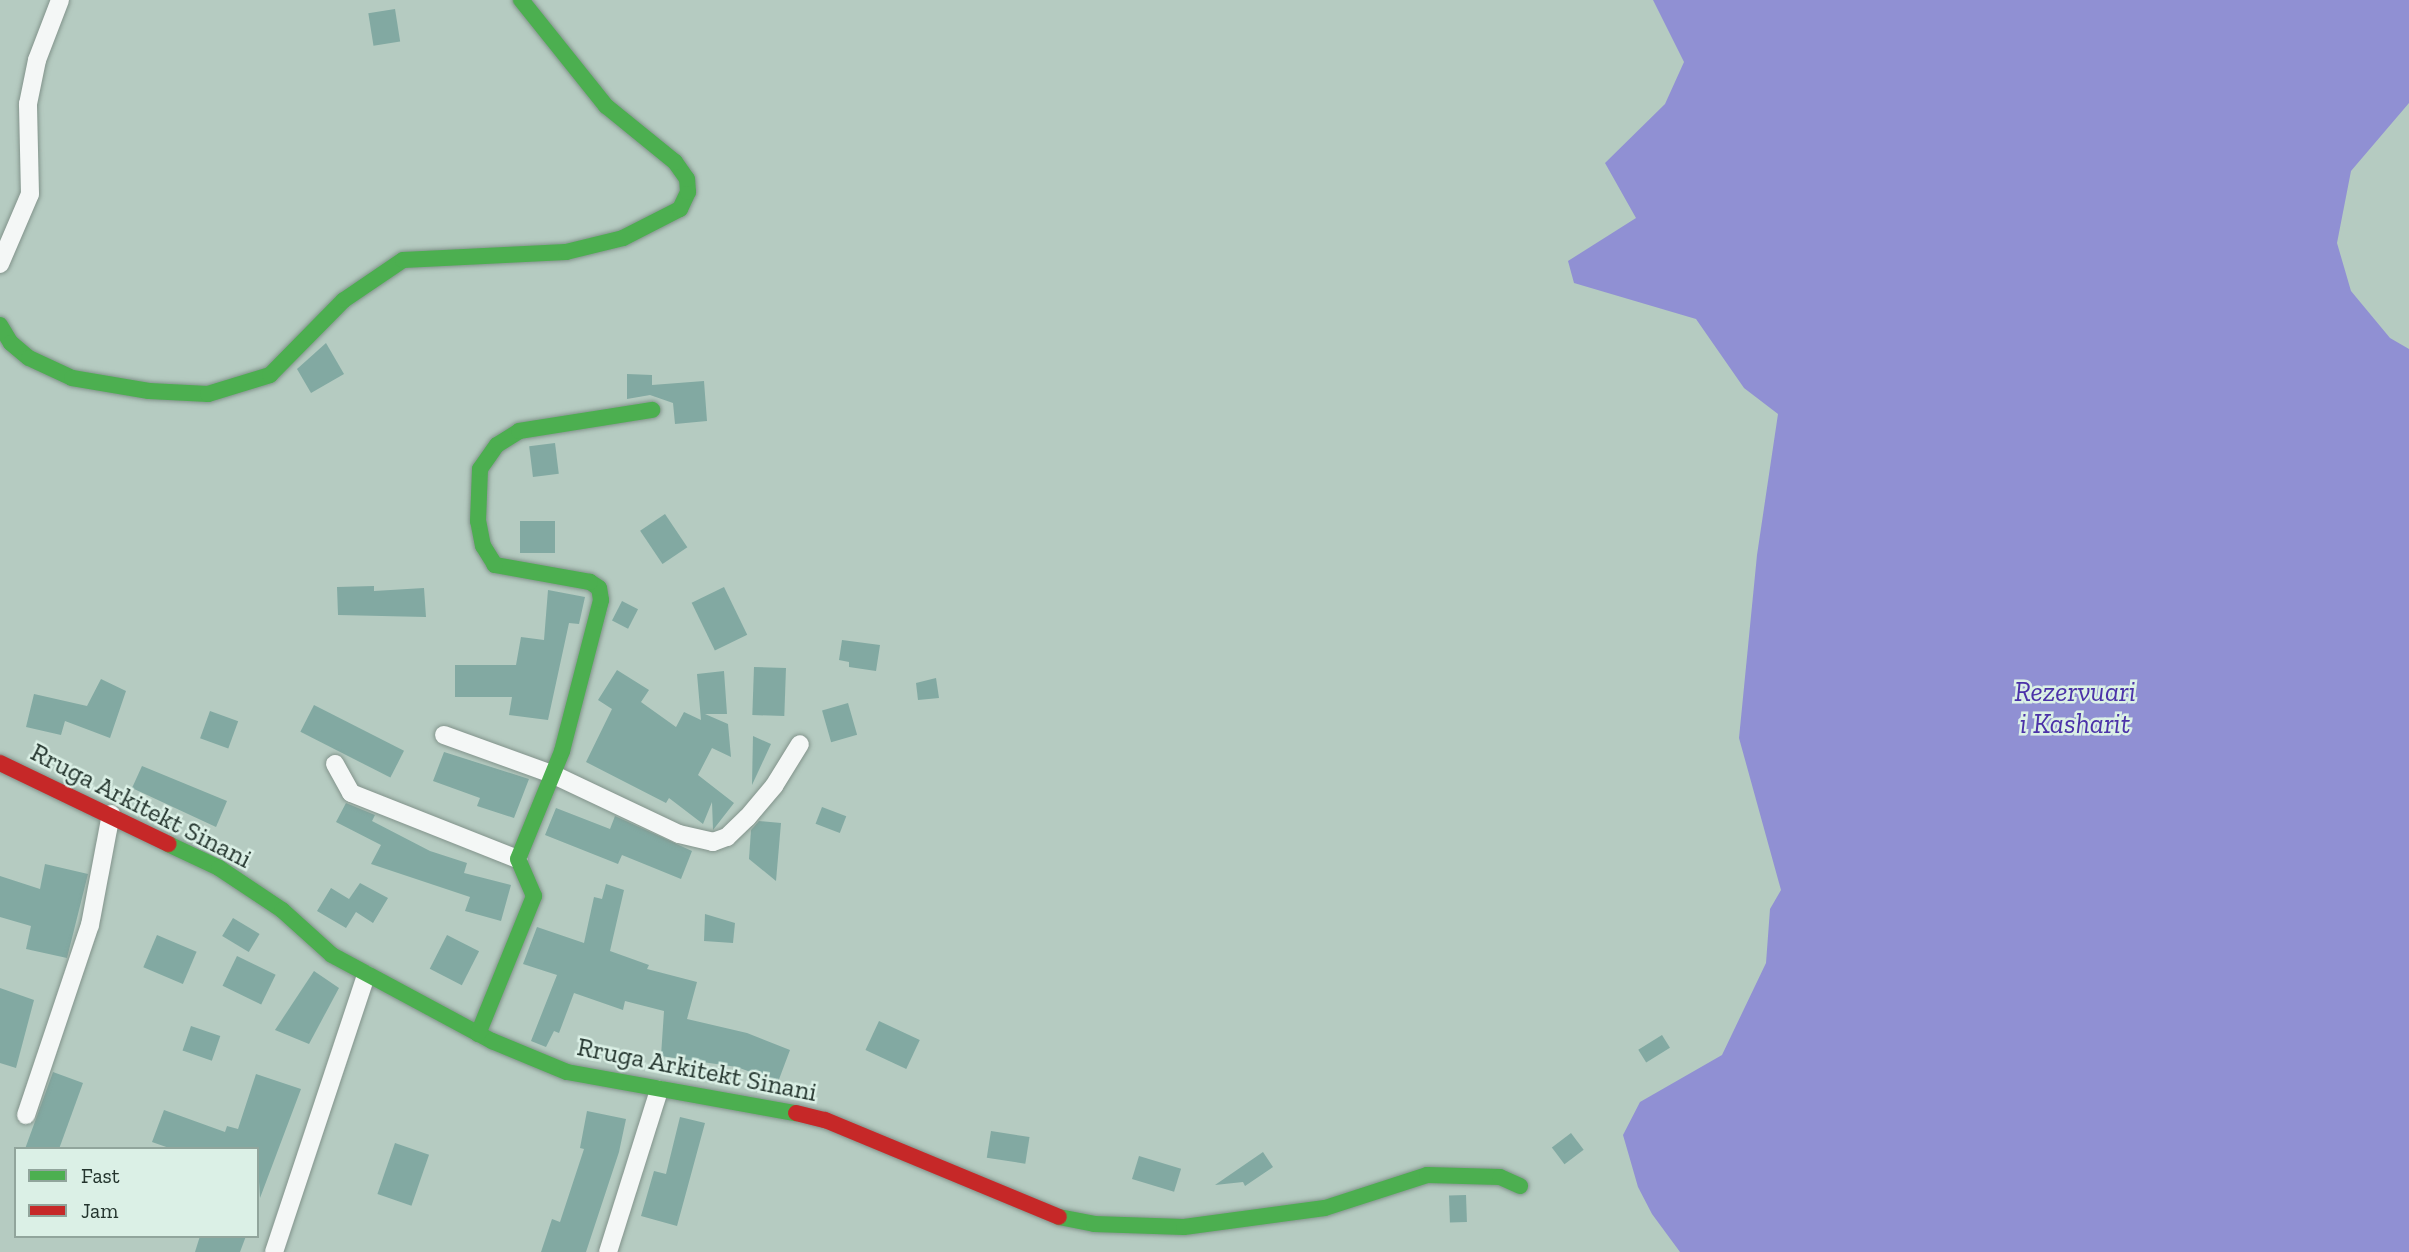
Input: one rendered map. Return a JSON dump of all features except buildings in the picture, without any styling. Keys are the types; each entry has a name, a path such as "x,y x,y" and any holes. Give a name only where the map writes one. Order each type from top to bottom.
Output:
{"street":[{"path":"0,264 30,194 28,104 37,60 60,0"},
{"path":"0,325 10,343 29,358 72,378 149,391 208,394 270,375 344,300 402,260 566,252 623,238 680,209 688,192 687,179 675,162 606,106 572,69 521,0"},
{"path":"518,859 552,774 594,636 599,588 576,579 495,565 483,547 478,521 480,469 497,445 519,432 652,410"},
{"path":"444,735 552,774 679,834 713,842 727,837 747,818 775,786 800,744"},
{"name":"Rruga Arkitekt Sinani","path":"0,763 219,867 282,910 332,955 478,1034 567,1072 659,1090 765,1105 825,1120 988,1193 1042,1213 1094,1224 1141,1228 1229,1223 1325,1208 1443,1174 1500,1177 1520,1186"},
{"path":"335,764 351,793 518,859 534,896 478,1034"},
{"path":"26,1115 90,925 111,814"},
{"path":"274,1252 366,975"},
{"path":"608,1252 659,1090"}],"water":[{"name":"Rezervuari i Kasharit","path":"1653,0 2409,0 2409,103 2351,171 2337,243 2351,291 2390,338 2409,349 2409,1252 1680,1252 1652,1214 1638,1187 1623,1135 1640,1102 1722,1055 1766,963 1770,909 1781,890 1739,738 1757,555 1778,414 1744,388 1696,319 1574,283 1568,261 1636,218 1605,163 1665,104 1684,62"}],"traffic: fast":[{"path":"0,325 11,343 29,358 72,378 149,391 208,394 270,375 344,300 403,260 566,252 623,238 680,209 688,192 687,179 675,162 606,106 521,0"},
{"path":"478,1034 534,896 518,859 562,751 601,600 599,588 590,582 495,565 483,546 478,521 480,469 497,445 519,431 652,410"},
{"path":"168,844 219,868 282,910 332,955 492,1041 567,1072 796,1113"},
{"path":"1059,1217 1094,1224 1184,1227 1325,1208 1427,1175 1500,1177 1520,1186"}],"traffic: jam":[{"path":"0,763 168,844"},
{"path":"796,1113 825,1120 1059,1217"}]}
